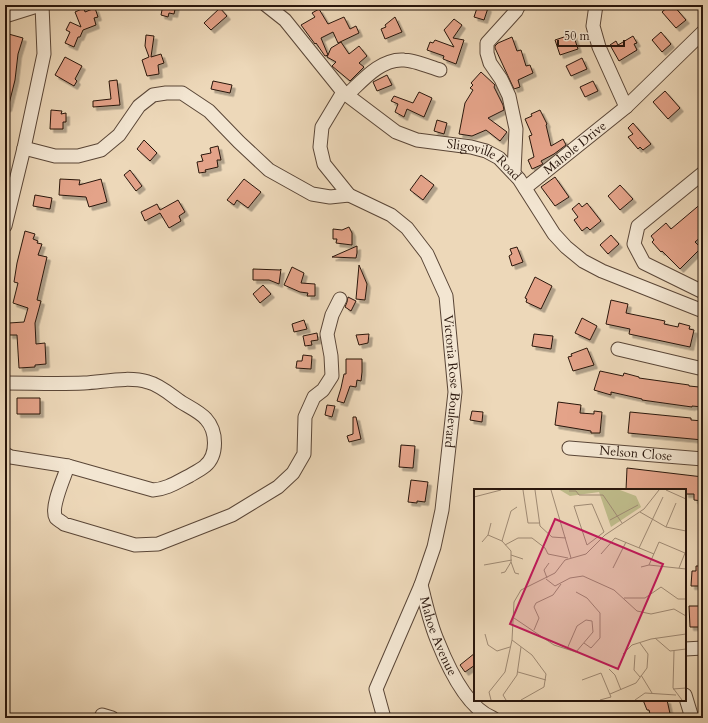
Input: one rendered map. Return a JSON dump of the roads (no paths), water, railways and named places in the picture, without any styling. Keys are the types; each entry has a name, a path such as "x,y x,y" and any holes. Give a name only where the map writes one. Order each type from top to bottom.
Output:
{"street":[{"path":"5,16 41,5 44,54 24,148 5,226"},
{"name":"Sligoville Road","path":"266,5 286,20 345,93 396,132 417,140 471,147 486,151 499,158 514,172 554,234 566,247 583,261 602,271 703,311"},
{"path":"514,172 516,129 509,96 501,79 490,63 487,53 487,44 516,12 519,5"},
{"path":"596,5 593,26 599,47 626,107"},
{"name":"Mahole Drive","path":"525,188 626,107 703,32"},
{"name":"Victoria Rose Boulevard","path":"384,718 376,689 421,585 434,547 442,510 455,392 446,296 427,254 408,228 391,215 349,195 324,164 320,147 322,127 345,93 388,62 404,60 440,70"},
{"path":"24,148 54,156 78,156 101,150 119,135 139,106 153,95 182,93 209,111 269,170 312,194 330,196 349,195"},
{"path":"703,173 638,226 634,244 644,263 703,292"},
{"path":"68,466 55,503 54,511 56,518 69,526 135,545 158,544 232,515 278,486 292,472 304,454 305,417 314,397 323,390 332,376 331,356 327,334 332,315 340,299"},
{"path":"618,350 703,369"},
{"path":"5,383 83,383 126,380 149,382 163,389 206,419 214,434 215,444 211,457 206,465 163,489 153,490 68,466 11,457 5,454"},
{"name":"Nelson Close","path":"568,448 703,459"},
{"name":"Mahoe Avenue","path":"421,585 437,641 454,676 473,704 494,718"},
{"path":"686,649 703,648"},
{"path":"686,698 692,718"}]}
